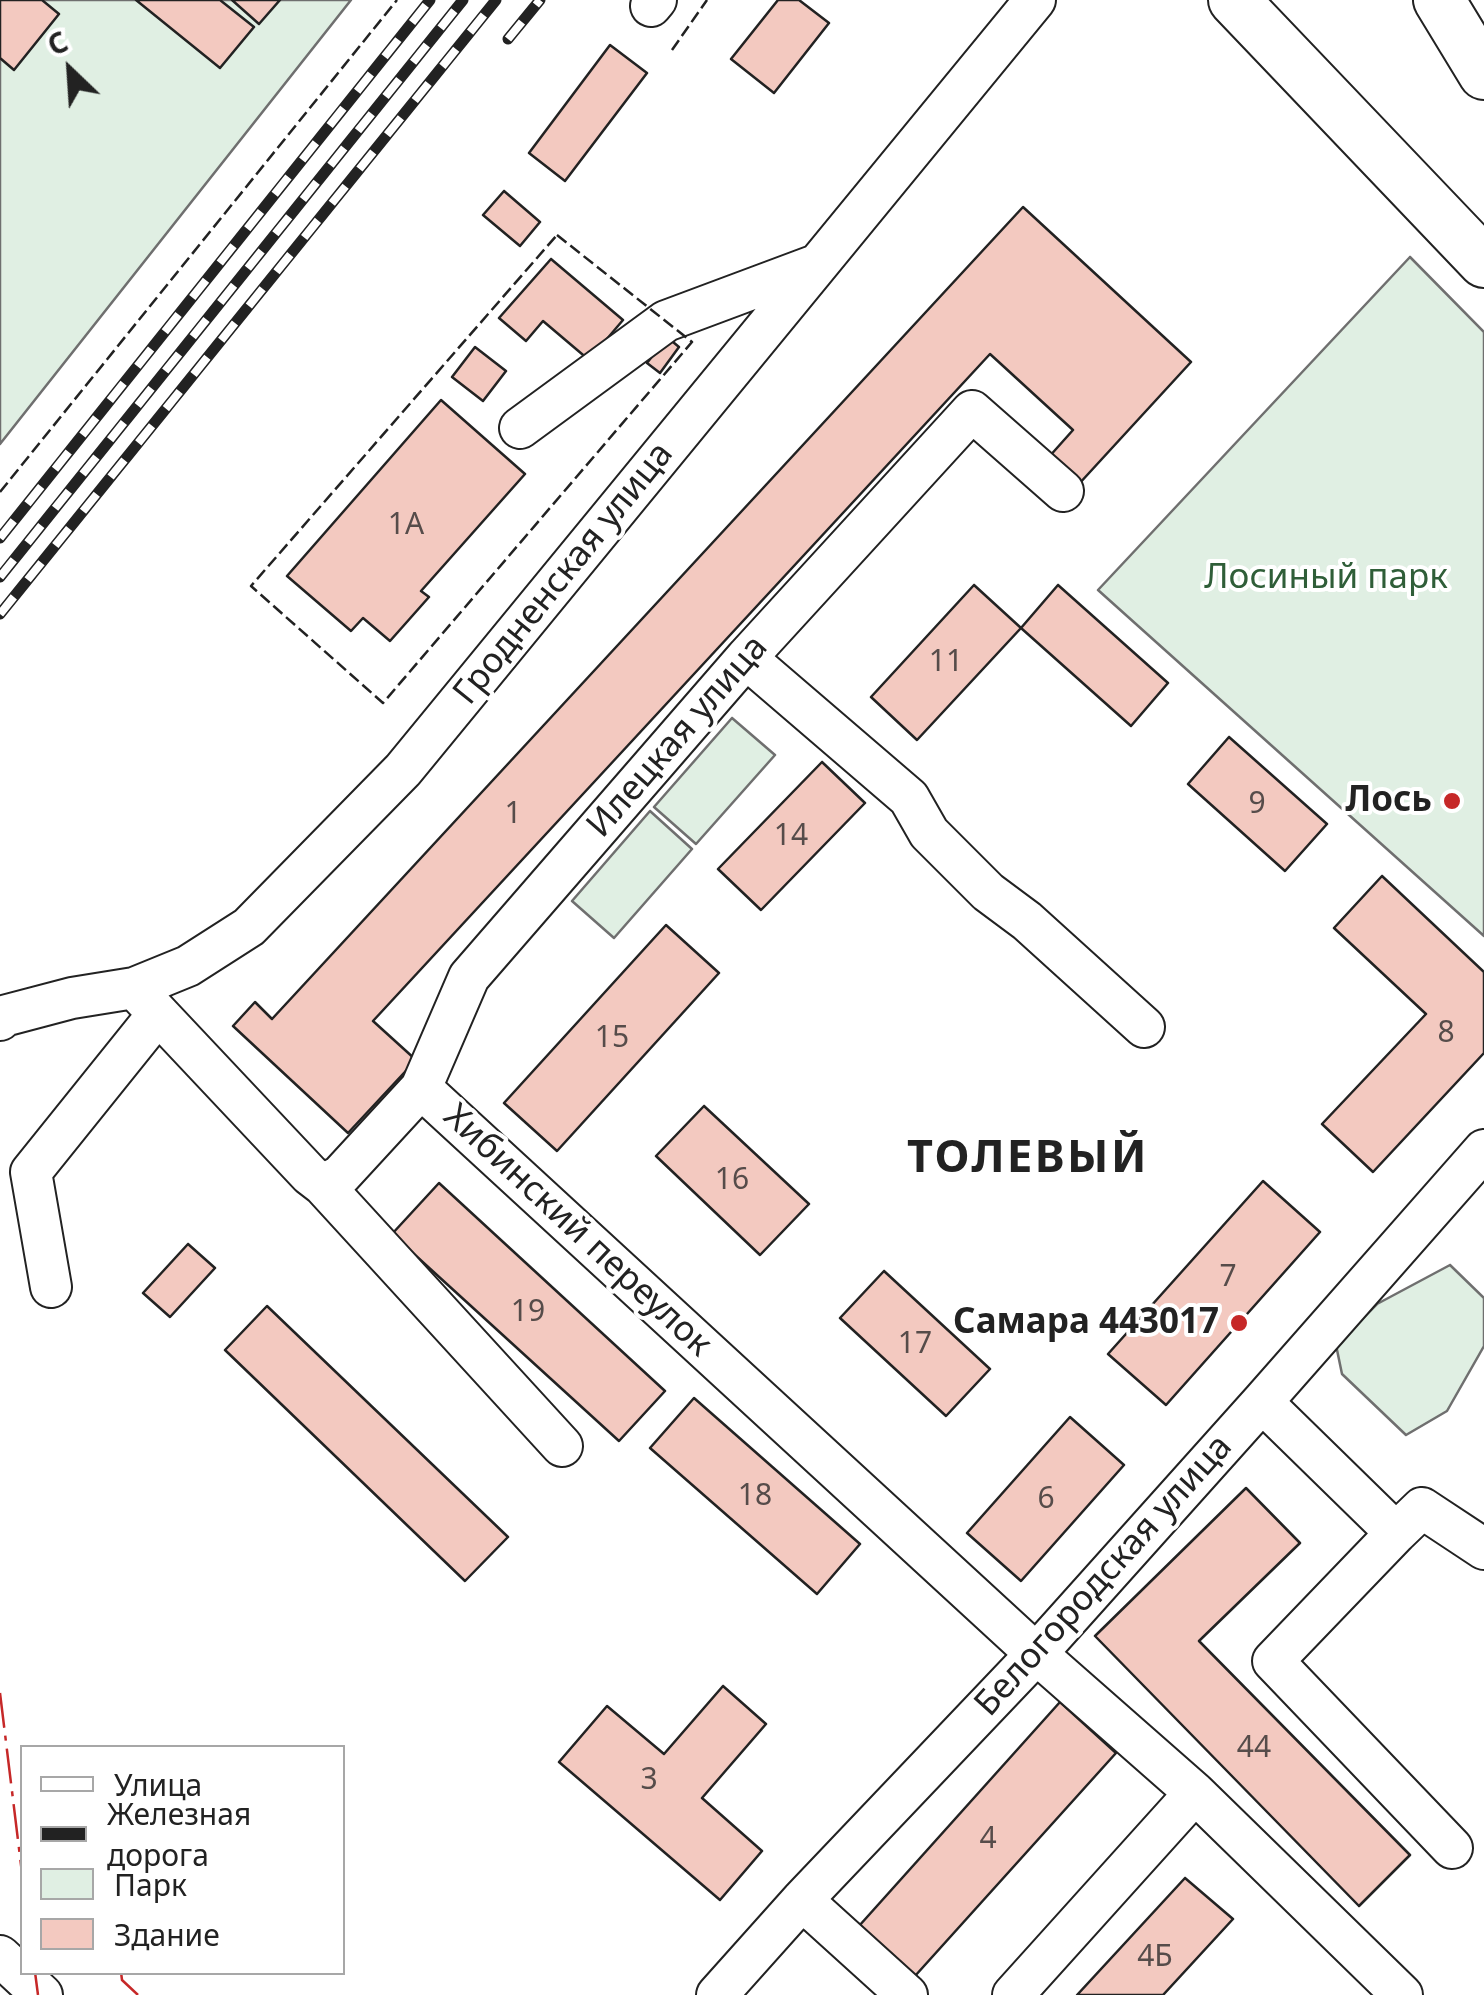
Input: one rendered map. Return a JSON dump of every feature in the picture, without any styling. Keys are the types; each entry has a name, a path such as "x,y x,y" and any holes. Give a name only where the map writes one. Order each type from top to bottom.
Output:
{"main road":[{"path":"1234,0 1478,245"},
{"path":"1439,0 1484,74"}],"street":[{"name":"Гродненская улица","path":"0,1020 72,998 146,1001 188,966 249,927 403,770 1035,0"},
{"path":"520,428 666,321 818,265"},
{"name":"Илецкая улица","path":"421,1088 469,977 746,658 972,411 1063,490"},
{"path":"746,658 909,798 929,833 988,892 1027,920 1144,1027"},
{"path":"52,1287 31,1172 146,1001 323,1185 562,1446"},
{"name":"Хибинский переулок","path":"323,1185 340,1176 421,1088 1036,1653 1195,1793 1375,1986"},
{"name":"Белогородская улица","path":"716,1995 1036,1653 1484,1150"},
{"path":"1262,1402 1396,1533"},
{"path":"1452,1848 1273,1661 1422,1508 1484,1549"},
{"path":"1013,1995 1195,1793"},
{"path":"802,1900 907,1995"},
{"path":"0,1956 20,1975"},
{"path":"20,1975 42,1995"}],"green space":[{"path":"0,0 351,0 0,444"},
{"name":"Лосиный парк","path":"1410,257 1484,332 1484,936 1098,590"},
{"path":"732,718 775,755 696,844 654,807"},
{"path":"650,811 692,849 614,938 572,901"},
{"path":"1450,1265 1484,1298 1484,1346 1447,1411 1406,1435 1342,1374 1336,1345 1377,1304"}],"building":[{"path":"0,0 42,0 59,14 14,70 0,58"},
{"path":"136,0 220,0 254,27 220,68"},
{"path":"232,0 280,0 259,24"},
{"path":"778,0 799,0 829,23 774,93 731,59"},
{"path":"610,45 647,73 565,181 529,153"},
{"path":"504,191 540,222 520,246 483,215"},
{"path":"1023,207 1191,362 1078,485 1048,458 1073,430 990,354 373,1021 416,1060 348,1133 233,1026 255,1002 272,1019"},
{"path":"551,259 623,320 589,360 543,321 526,341 499,318"},
{"path":"667,337 679,347 660,373 647,363"},
{"path":"475,347 506,371 483,401 452,377"},
{"path":"441,400 525,474 421,591 429,597 390,641 363,618 351,631 287,576"},
{"path":"974,585 1021,628 917,740 871,697"},
{"path":"1058,585 1168,683 1131,726 1021,628"},
{"path":"1229,737 1327,824 1285,871 1188,784"},
{"path":"822,762 865,803 761,910 718,869"},
{"path":"1382,876 1484,972 1484,1053 1373,1172 1322,1124 1426,1014 1334,928"},
{"path":"666,925 719,973 557,1151 504,1103"},
{"path":"704,1106 809,1204 760,1255 656,1156"},
{"path":"1263,1181 1320,1232 1166,1405 1108,1354"},
{"path":"439,1183 665,1391 619,1441 392,1234"},
{"path":"188,1244 215,1268 170,1317 143,1293"},
{"path":"884,1271 990,1369 946,1416 840,1318"},
{"path":"267,1306 508,1537 465,1581 225,1350"},
{"path":"694,1398 860,1544 817,1594 650,1448"},
{"path":"1070,1417 1124,1465 1021,1581 967,1533"},
{"path":"1246,1488 1300,1543 1199,1641 1410,1855 1359,1906 1095,1636"},
{"path":"723,1686 766,1724 702,1798 762,1851 720,1900 559,1762 607,1706 664,1754"},
{"path":"1060,1702 1116,1753 915,1976 859,1926"},
{"path":"1185,1878 1233,1919 1163,1995 1077,1995"}],"railway":[{"path":"0,538 430,0"},
{"path":"0,577 463,0"},
{"path":"0,614 496,0"},
{"path":"508,39 540,0"}],"fence":[{"path":"0,492 397,0"},
{"path":"672,50 707,0"},
{"path":"557,235 692,342 383,703 251,586 557,235"}],"power":[{"path":"0,1693 20,1857"},
{"path":"35,1975 38,1995"},
{"path":"121,1975 138,1995"}],"place":[{"name":"Лось","path":"1452,801"},
{"name":"Самара 443017","path":"1239,1323"}],"district":[{"name":"ТОЛЕВЫЙ","path":"1028,1159"}]}
